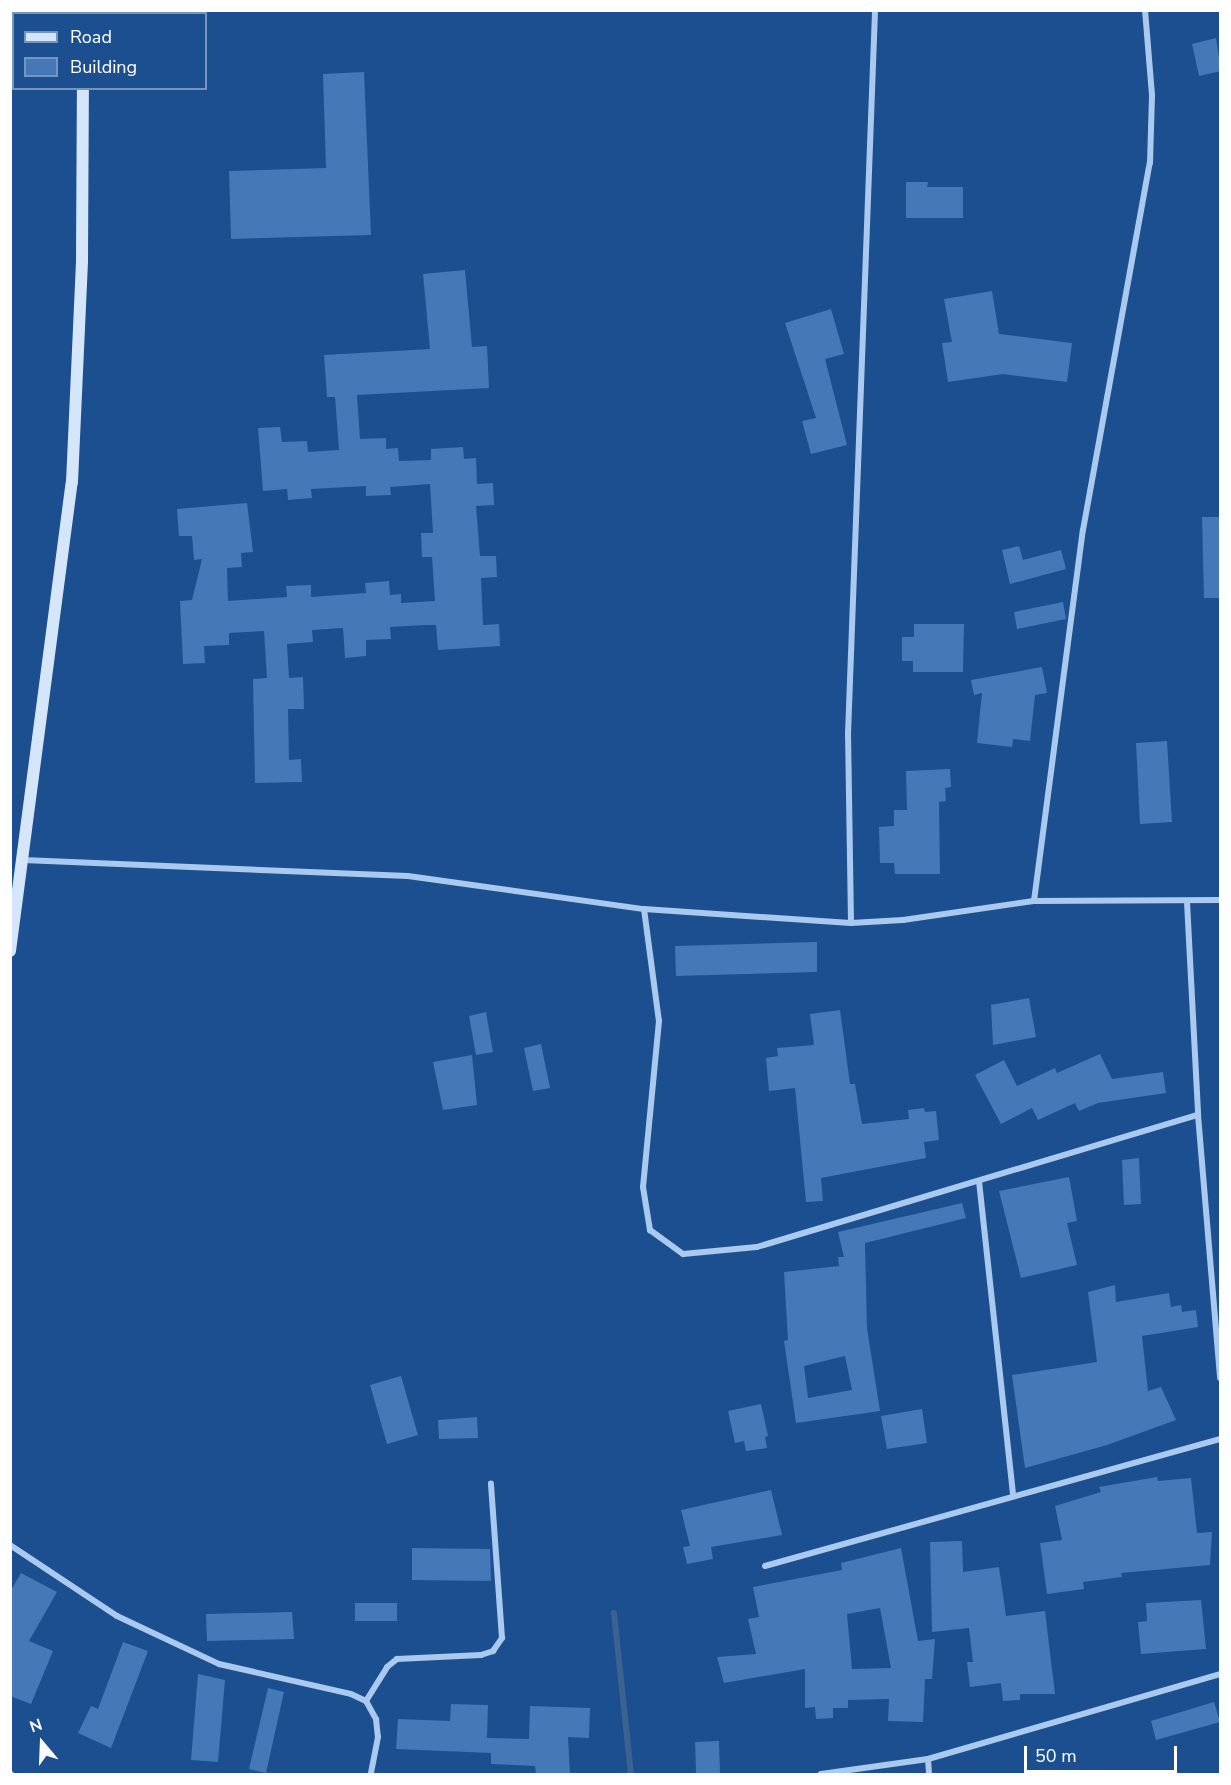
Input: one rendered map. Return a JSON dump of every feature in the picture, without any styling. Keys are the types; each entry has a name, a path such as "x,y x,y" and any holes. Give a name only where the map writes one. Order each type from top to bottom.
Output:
{"street":[{"path":"851,923 848,734 875,10"},
{"path":"1035,901 1083,530 1150,163 1152,95 1145,10"},
{"path":"10,951 24,860 72,482 82,261 82,90"},
{"path":"24,860 408,876 644,909 851,923 903,920 1035,901 1187,902 1221,900"},
{"path":"1187,902 1198,1115 1221,1378"},
{"path":"644,909 658,1022 643,1186 650,1230 683,1254 757,1247 1198,1115"},
{"path":"979,1181 1012,1496"},
{"path":"765,1566 1221,1439"},
{"path":"366,1701 387,1668 397,1659 481,1654 493,1651 502,1638 491,1483"},
{"path":"10,1545 117,1616 219,1664 351,1694 366,1701 376,1719 378,1737 371,1774"},
{"path":"821,1774 928,1759 1221,1674"},
{"path":"928,1759 929,1774"}],"building":[{"path":"1216,38 1221,71 1199,76 1192,44"},
{"path":"364,72 371,235 231,239 229,171 326,168 323,74"},
{"path":"906,182 928,182 927,187 963,187 963,218 906,218"},
{"path":"465,270 472,347 487,346 489,388 357,395 360,439 386,438 386,449 398,448 399,461 431,460 431,449 463,447 464,459 476,458 477,484 493,483 494,505 476,506 480,556 496,556 497,577 481,578 483,625 499,624 500,646 438,650 436,625 390,627 391,639 366,640 366,656 345,658 343,628 312,630 313,642 287,644 289,678 303,677 304,709 288,709 289,760 301,759 302,782 255,783 253,679 267,678 264,631 229,633 229,645 204,646 205,663 183,664 180,601 192,600 202,559 194,560 192,536 179,536 177,509 247,503 253,552 241,553 242,567 227,568 228,601 287,597 286,586 311,585 311,597 366,593 365,583 389,581 390,595 401,594 401,603 435,601 432,557 422,557 421,533 433,533 430,484 390,487 391,495 366,496 366,486 311,489 312,498 288,500 287,489 263,491 258,428 280,427 282,442 307,441 308,452 339,450 335,397 327,397 324,355 430,349 423,274"},
{"path":"992,291 999,334 1072,343 1067,382 1003,374 948,382 942,343 952,342 944,299"},
{"path":"831,309 844,354 825,359 847,445 811,454 802,421 816,418 785,323"},
{"path":"1202,517 1221,517 1221,598 1204,598"},
{"path":"1019,546 1023,560 1061,550 1066,569 1010,584 1002,550"},
{"path":"1063,602 1066,619 1017,629 1014,612"},
{"path":"914,624 964,624 963,672 913,672 913,661 902,661 902,637 914,637"},
{"path":"1042,667 1047,693 1035,695 1030,741 1013,739 1012,747 977,743 982,693 974,695 971,680"},
{"path":"1167,741 1172,822 1140,824 1136,743"},
{"path":"950,769 951,787 945,788 946,801 939,802 940,874 895,874 894,863 880,863 879,827 894,826 894,810 907,810 906,771"},
{"path":"817,942 817,972 676,976 675,946"},
{"path":"1029,998 1036,1037 993,1045 991,1005"},
{"path":"840,1010 850,1084 855,1084 862,1124 909,1119 908,1110 924,1108 925,1112 936,1111 939,1140 924,1142 926,1158 821,1178 823,1201 806,1202 795,1088 769,1091 766,1058 778,1056 777,1048 814,1045 810,1014"},
{"path":"486,1012 493,1052 476,1055 469,1016"},
{"path":"541,1044 550,1088 533,1091 524,1048"},
{"path":"1100,1054 1112,1079 1163,1072 1166,1093 1098,1103 1079,1111 1075,1103 1038,1120 1032,1108 1001,1124 975,1075 1004,1060 1017,1086 1055,1068 1057,1073"},
{"path":"472,1055 477,1105 443,1110 433,1062"},
{"path":"1139,1158 1141,1204 1124,1205 1122,1160"},
{"path":"1069,1177 1077,1221 1067,1223 1077,1265 1021,1278 999,1191"},
{"path":"962,1203 966,1218 865,1243 867,1328 880,1411 796,1423 784,1341 788,1340 784,1272 839,1266 838,1257 844,1257 838,1232","holes":["845,1356 852,1390 808,1398 804,1366"]},
{"path":"1115,1285 1116,1302 1169,1293 1171,1307 1181,1305 1182,1312 1196,1310 1198,1327 1142,1336 1148,1391 1161,1387 1176,1420 1107,1445 1025,1468 1012,1375 1097,1362 1088,1292"},
{"path":"401,1376 418,1435 387,1444 370,1385"},
{"path":"761,1404 768,1436 765,1437 767,1448 746,1451 744,1441 735,1443 728,1411"},
{"path":"922,1409 927,1443 887,1449 881,1416"},
{"path":"477,1417 478,1438 439,1439 438,1420"},
{"path":"1157,1477 1158,1481 1191,1478 1197,1533 1212,1532 1210,1565 1121,1573 1122,1577 1083,1582 1084,1589 1047,1594 1040,1543 1062,1540 1055,1506 1101,1492 1099,1487"},
{"path":"771,1490 782,1535 711,1547 713,1559 687,1564 683,1547 690,1546 681,1510"},
{"path":"962,1541 963,1572 999,1567 1006,1616 1045,1611 1055,1694 1020,1694 1020,1700 1003,1701 1001,1683 970,1687 967,1662 973,1662 969,1628 932,1632 930,1542"},
{"path":"412,1548 490,1549 491,1581 412,1580"},
{"path":"901,1548 918,1641 935,1639 932,1679 925,1679 923,1722 888,1721 889,1699 848,1700 848,1708 833,1708 833,1718 816,1719 815,1707 805,1708 805,1669 724,1683 717,1657 756,1654 748,1619 759,1617 753,1587 842,1570 841,1563","holes":["880,1608 891,1668 852,1669 847,1614"]},
{"path":"21,1573 57,1592 29,1641 53,1651 31,1704 10,1696 10,1592"},
{"path":"1201,1600 1206,1649 1141,1654 1138,1622 1147,1621 1146,1603"},
{"path":"355,1603 397,1603 397,1621 355,1621"},
{"path":"292,1612 294,1639 207,1641 206,1614"},
{"path":"123,1642 148,1651 111,1748 78,1733 91,1706 98,1709"},
{"path":"198,1674 225,1680 218,1762 191,1760"},
{"path":"268,1688 284,1692 266,1773 249,1769"},
{"path":"1214,1702 1220,1722 1156,1740 1151,1721"},
{"path":"451,1704 488,1705 487,1738 529,1739 530,1706 590,1708 589,1738 568,1737 570,1774 536,1774 535,1766 491,1764 491,1753 396,1749 398,1719 450,1721"},
{"path":"719,1741 720,1774 696,1774 695,1742"}],"waterway":[{"path":"614,1613 631,1774"}]}
